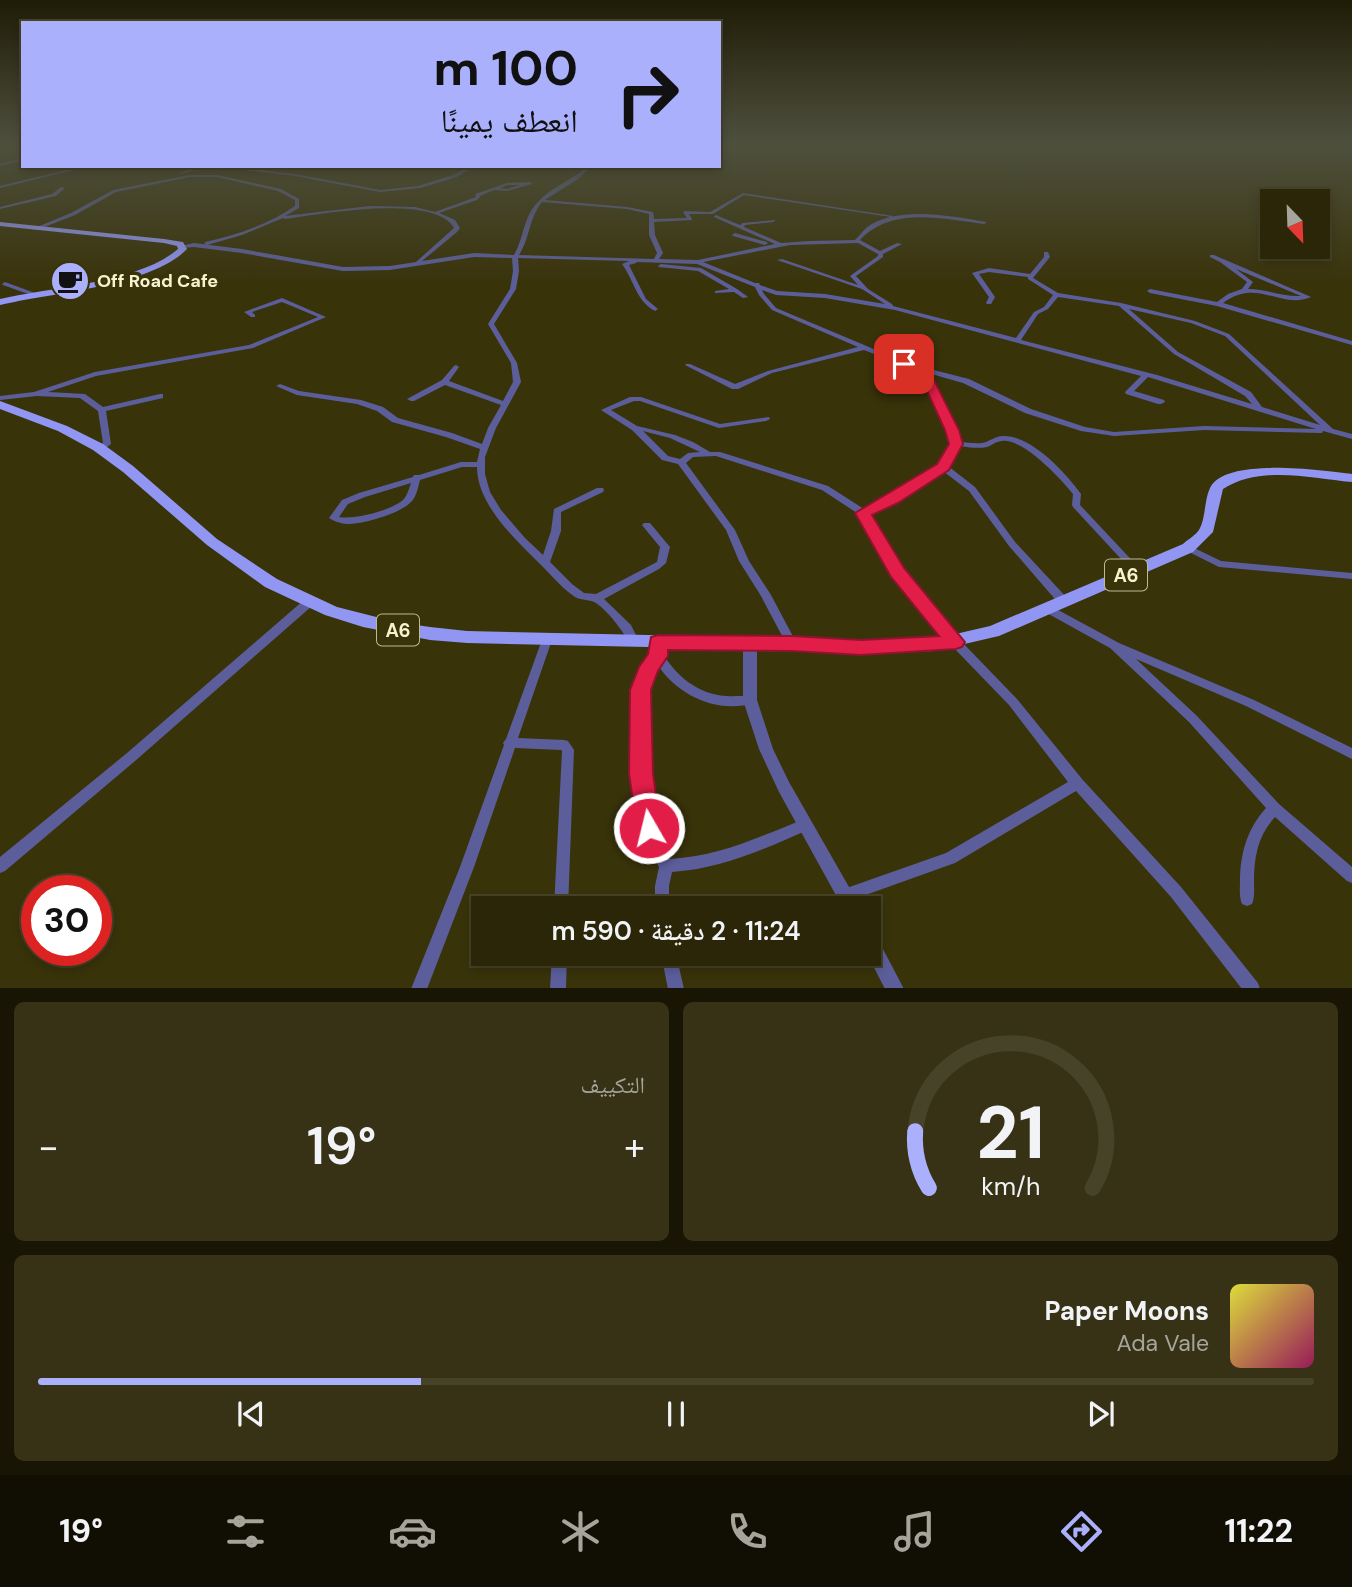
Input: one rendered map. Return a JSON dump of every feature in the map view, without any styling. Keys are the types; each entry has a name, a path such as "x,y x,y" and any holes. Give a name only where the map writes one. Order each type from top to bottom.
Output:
{"highway":[{"path":"0,224 164,241 183,247 182,252 174,259 147,270 0,302"},
{"name":"A6","path":"0,405 54,424 100,449 220,548 266,580 308,603 375,625 425,634 634,641 658,649 792,644 861,648 956,642 993,632 1188,548 1206,532 1217,487 1234,475 1270,472 1352,478"}],"street":[{"path":"0,208 54,195 59,191"},
{"path":"35,229 73,215 114,191"},
{"path":"183,247 229,238 276,219 297,207 296,197 282,191"},
{"path":"433,213 475,199 477,195 489,191"},
{"path":"557,191 541,201 533,210 524,245 515,257 517,269 513,294 491,324 514,363 517,382 484,449 480,464 483,485 498,511 522,540 581,596 597,598 661,563 665,547 647,526"},
{"path":"651,220 690,219 685,212 711,213 743,194 896,218"},
{"path":"276,219 380,208 436,211 468,200"},
{"path":"541,201 637,209 651,213 652,235 660,253 656,260"},
{"path":"416,264 457,228 449,219 425,211"},
{"path":"716,216 778,246"},
{"path":"858,241 862,233 886,219 949,217 984,223"},
{"path":"742,227 743,224 773,220"},
{"path":"735,235 778,246"},
{"path":"194,245 343,269 416,264 474,255 698,261 734,257 778,246 823,241 858,241 880,253"},
{"path":"866,290 853,276 881,256 880,253 899,244"},
{"path":"1031,276 1047,257 1046,253"},
{"path":"1212,256 1308,297 1298,299 1266,291 1244,290"},
{"path":"780,260 866,290 895,308"},
{"path":"655,309 642,299 631,270 625,264 634,261 699,269 745,297"},
{"path":"698,261 779,294 825,296 895,308 1146,375 1352,437"},
{"path":"1218,304 1244,290 1250,282 1222,261"},
{"path":"989,303 992,298 975,272 989,270 1031,276"},
{"path":"681,273 711,275"},
{"path":"1031,276 1034,283 1056,295 1121,305 1193,322 1227,335 1331,431"},
{"path":"5,284 30,290 33,294"},
{"path":"757,285 774,309 924,371 966,380 1028,411 1100,432 1125,434 1223,428 1331,431"},
{"path":"718,292 734,290"},
{"path":"1150,291 1218,304 1352,343"},
{"path":"1017,341 1037,313 1046,309 1056,295"},
{"path":"35,394 94,374 251,347 323,317 282,300 247,313 253,316"},
{"path":"1121,305 1176,353 1248,394 1260,410"},
{"path":"888,357 919,341"},
{"path":"688,365 735,387 770,372 864,347"},
{"path":"411,399 445,382 456,367"},
{"path":"863,513 892,500 943,467 956,444 924,371"},
{"path":"1146,375 1129,391 1161,402"},
{"path":"445,382 505,404"},
{"path":"280,386 297,393 358,402 380,409 395,420 449,435 484,449"},
{"path":"0,398 35,394 82,396 102,410 107,443 100,449"},
{"path":"102,410 160,396"},
{"path":"766,419 719,426 641,399 633,399 605,410 635,428 664,458 681,463 730,530 744,561 792,644"},
{"path":"635,428 662,433 696,444 707,453 825,488 863,513 898,572 956,642 1013,702 1077,783 1176,892 1251,988"},
{"path":"956,444 978,445 1005,438 1035,453 1071,486 1077,494 1076,505 1136,570"},
{"path":"681,463 691,455 707,453"},
{"path":"417,477 410,498 403,504 352,521 341,522 334,518 345,502 417,477 461,465 480,464"},
{"path":"943,467 972,489 1056,606 1114,645 1193,719 1274,808 1352,876"},
{"path":"546,561 556,531 558,511 600,490"},
{"path":"1188,548 1219,564 1352,576"},
{"path":"597,598 627,628 634,641"},
{"path":"0,866 142,748 308,603"},
{"path":"419,988 467,867 548,637"},
{"path":"750,645 750,700 766,749 846,896"},
{"path":"1114,645 1250,703 1352,754"},
{"path":"658,649 668,674 683,687 707,698 732,703 750,700"},
{"path":"658,649 641,690 641,774 649,828 658,854 666,866 662,896"},
{"path":"509,743 556,744 564,745 568,750 562,896"},
{"path":"863,896 950,858 1077,783"},
{"path":"1247,899 1246,861 1251,837 1261,820 1274,808"},
{"path":"666,866 713,861 805,825"},
{"path":"881,963 894,988"},
{"path":"558,988 559,966"},
{"path":"671,966 676,988"}],"place":[{"name":"Off Road Cafe","path":"70,281"}],"route":[{"path":"649,828 641,774 641,690 649,667 658,656 658,642 861,648 956,642 898,572 863,513 892,500 943,467 956,444 924,371 904,364"}]}
